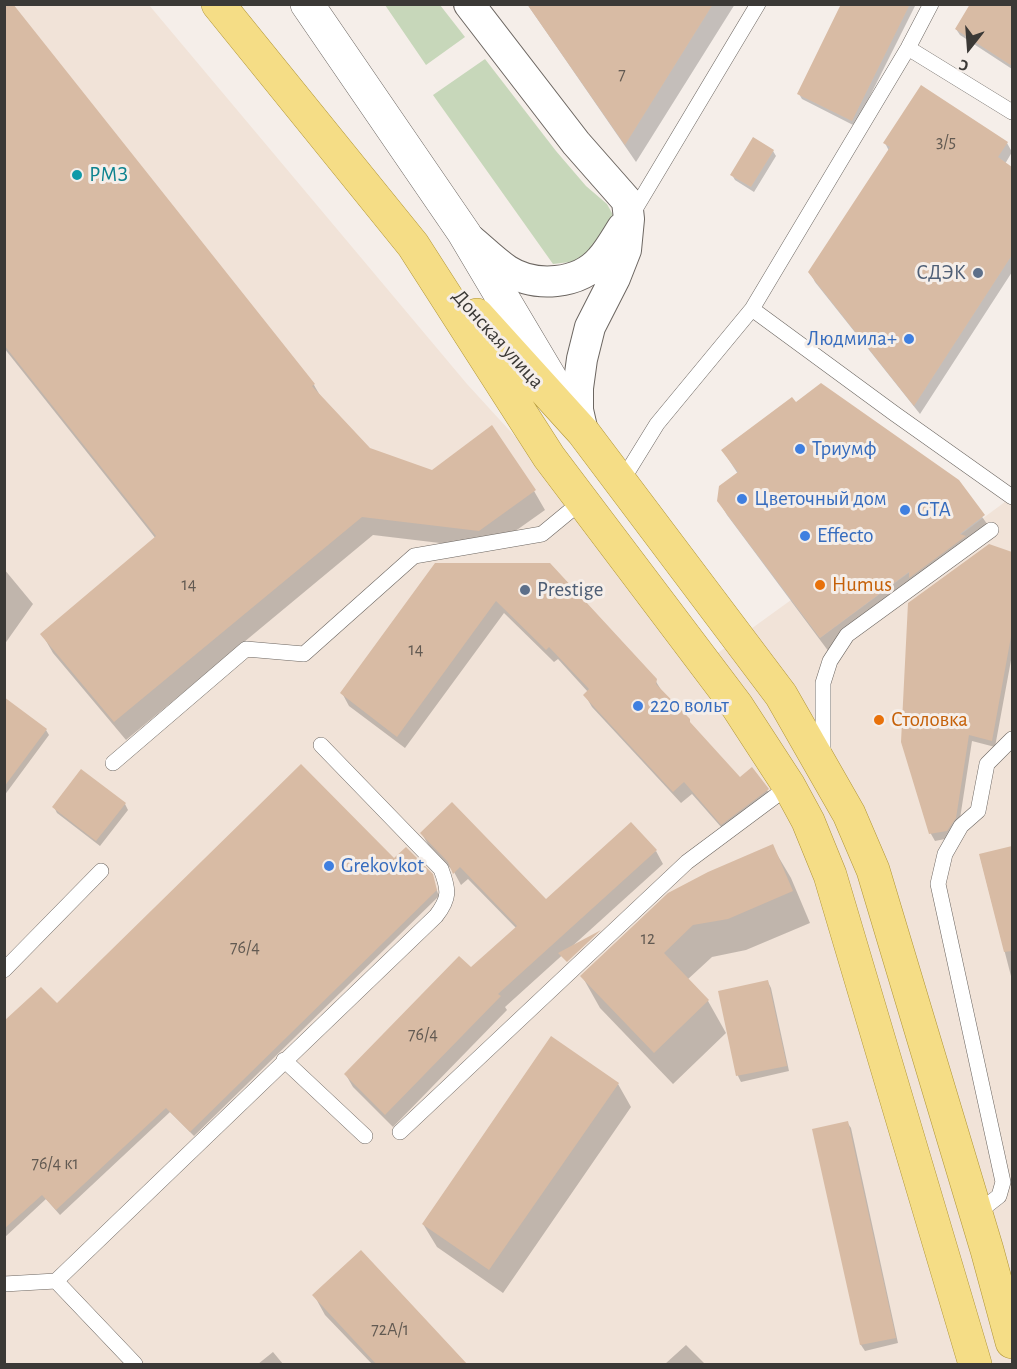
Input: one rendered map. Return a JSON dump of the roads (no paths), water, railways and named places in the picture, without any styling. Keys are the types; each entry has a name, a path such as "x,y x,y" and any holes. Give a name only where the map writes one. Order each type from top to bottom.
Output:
{"main road":[{"path":"218,4 413,245 549,457 737,706 789,786 808,821 830,875 975,1365"},
{"name":"Донская улица","path":"307,4 465,235 583,432"},
{"name":"Донская улица","path":"413,245 583,432 781,695 849,814 873,870 987,1250 1012,1342"},
{"path":"987,1250 1012,1314"}],"street":[{"path":"469,4 576,143 627,201 629,219 626,250 615,278 590,327 582,359 578,410 583,432"},
{"path":"465,235 509,271 532,280 558,281 580,275 600,261 629,219"}],"lane":[{"path":"629,219 758,4"},
{"path":"624,487 628,471 657,424 752,309 908,48 931,4"},
{"path":"908,48 1012,112"},
{"path":"752,309 1012,497"},
{"path":"113,763 246,649 304,654 414,556 542,534 582,501"},
{"path":"826,773 823,754 823,684 830,661 847,635 991,531"},
{"path":"976,1214 999,1196 1003,1182 938,884 945,854 961,826 978,811 987,764 1012,739"},
{"path":"4,1284 56,1281 436,916 445,904 448,886 441,868 321,745"},
{"path":"400,1132 687,862 789,786"},
{"path":"4,970 101,871"},
{"path":"284,1060 365,1136"},
{"path":"56,1281 135,1365"}],"place":[{"name":"РМЗ","path":"77,175"},
{"name":"СДЭК","path":"978,273"},
{"name":"Людмила+","path":"909,339"},
{"name":"Триумф","path":"800,449"},
{"name":"Цветочный дом","path":"742,499"},
{"name":"GTA","path":"905,510"},
{"name":"Effecto","path":"805,536"},
{"name":"Humus","path":"820,585"},
{"name":"Prestige","path":"525,590"},
{"name":"220 вольт","path":"638,706"},
{"name":"Столовка","path":"879,720"},
{"name":"Grekovkot","path":"329,866"}]}
